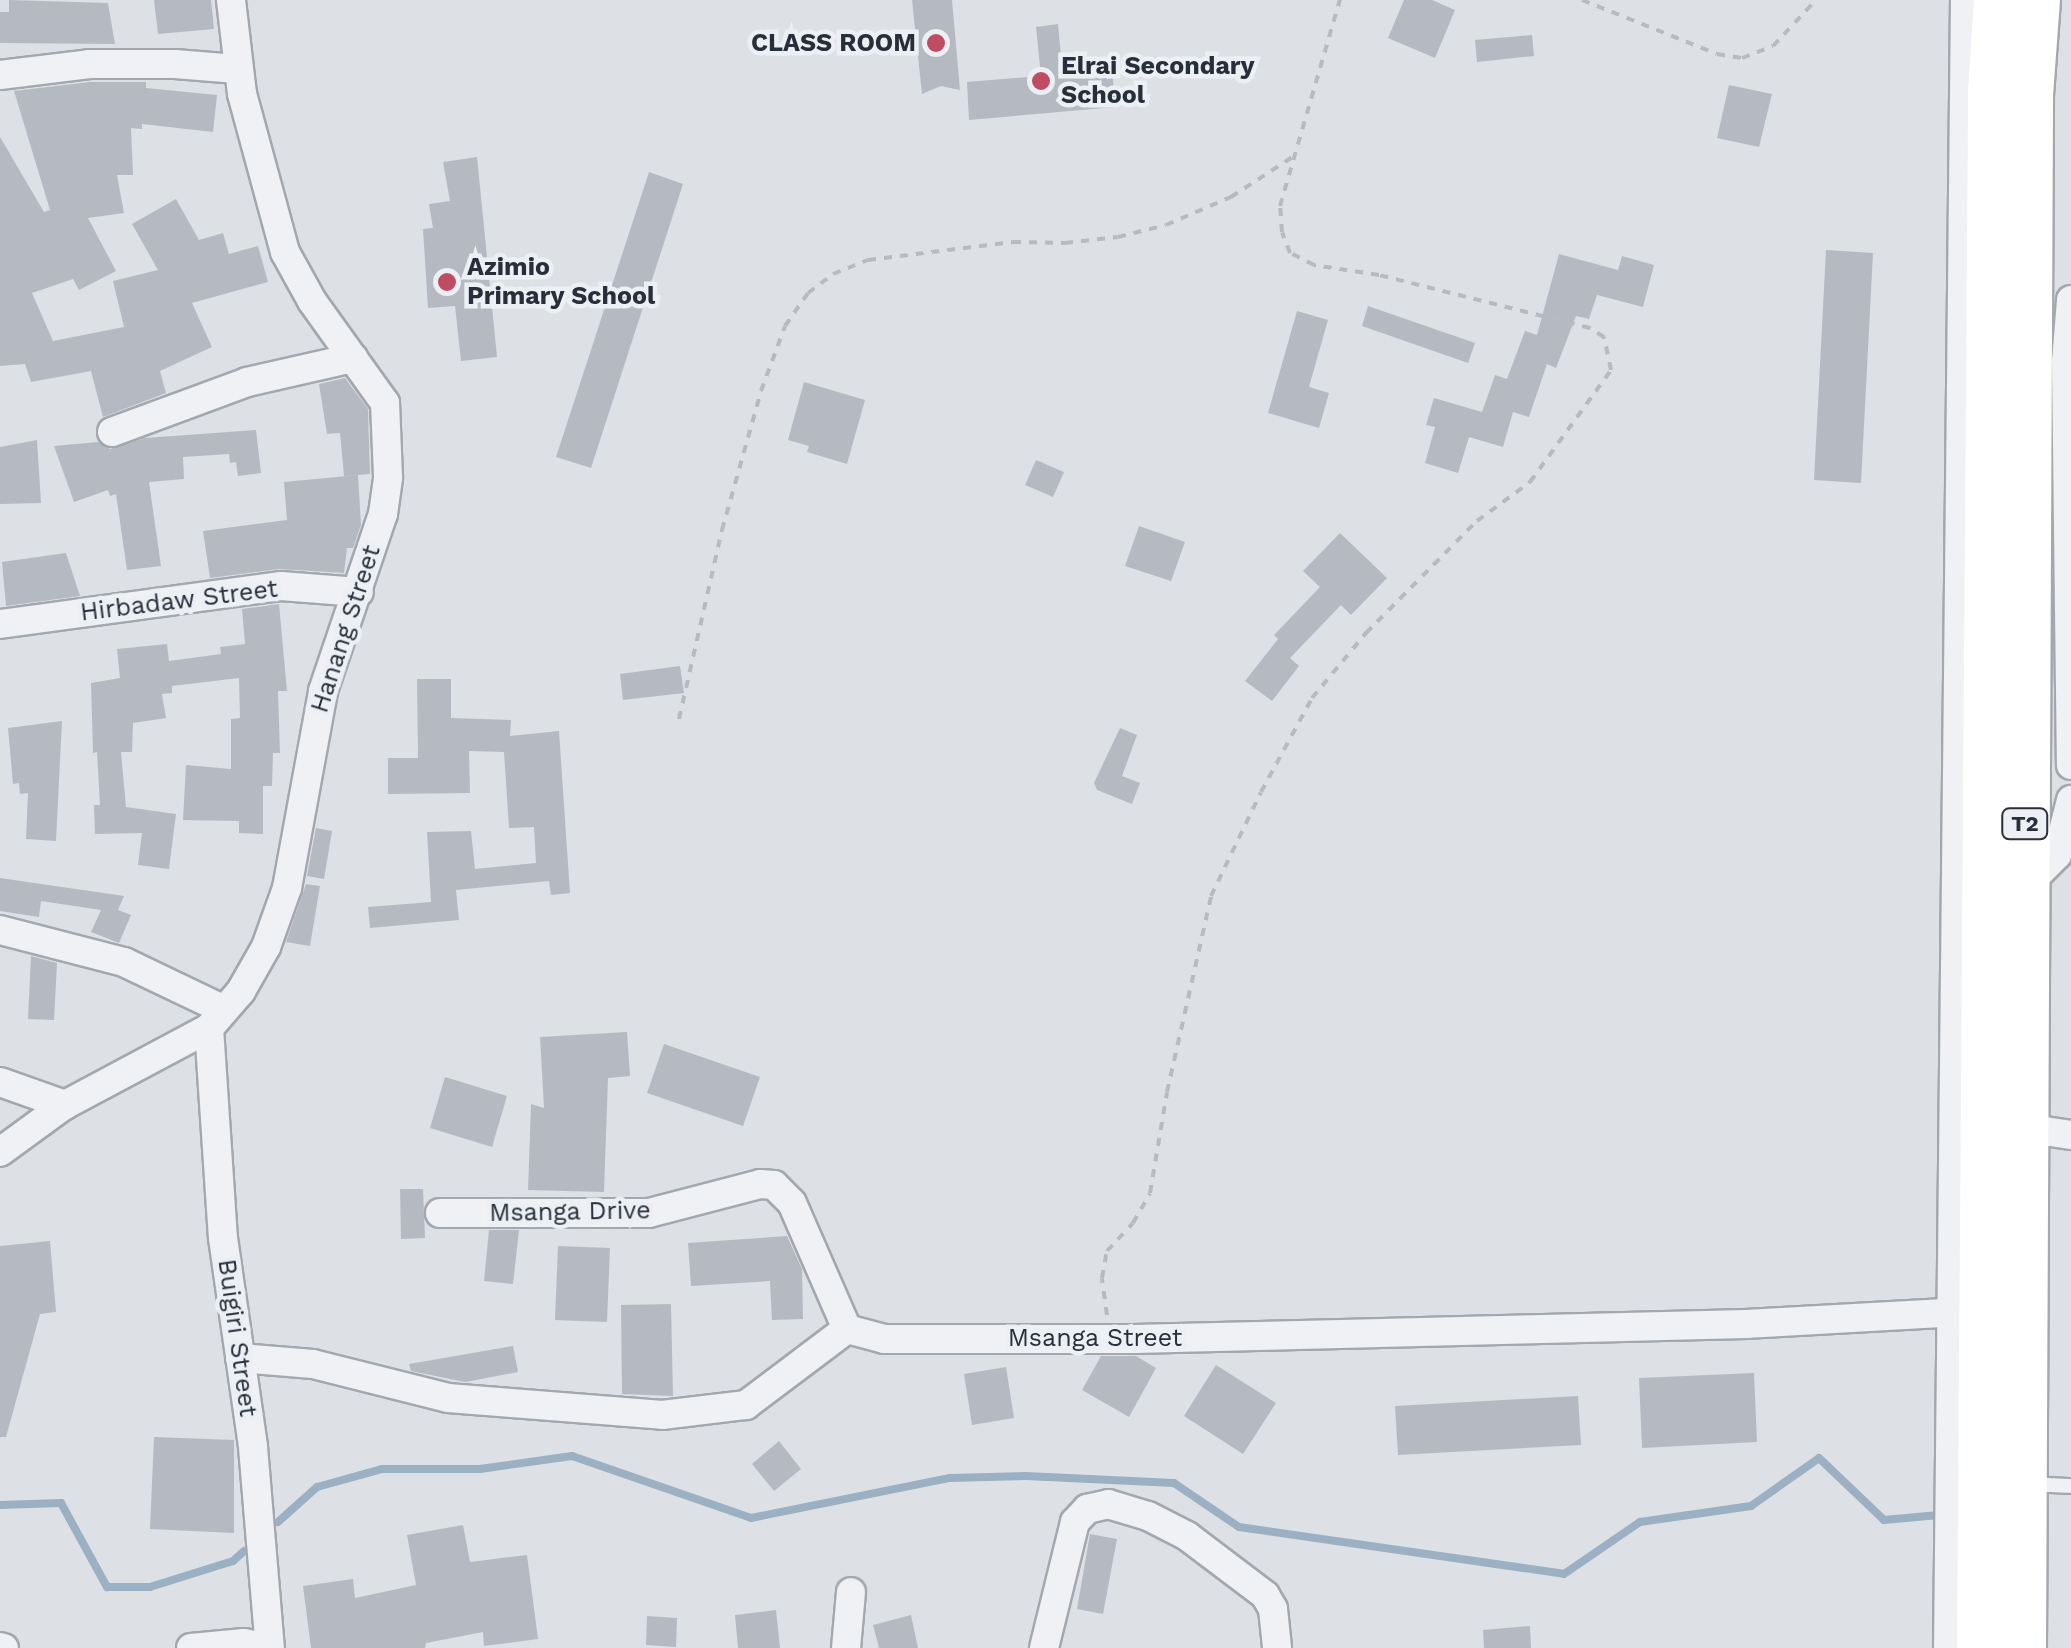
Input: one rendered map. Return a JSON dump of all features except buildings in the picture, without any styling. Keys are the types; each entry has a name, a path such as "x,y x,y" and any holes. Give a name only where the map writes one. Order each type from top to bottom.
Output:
{"highway":[{"name":"T2","path":"1981,1648 1966,1312 1992,92 1998,0"},
{"name":"T2","path":"2022,1648 2022,1597 2048,1485 2024,1128 2029,95 2036,0"}],"street":[{"name":"Hanang Street","path":"0,1152 65,1105 216,1019 242,991 266,947 287,888 323,691 359,592 387,491 385,403 312,302 285,252 237,69 232,0"},
{"path":"1948,1648 1966,1312 1965,0"},
{"path":"0,75 89,64 237,69"},
{"path":"2071,300 2066,362 2071,765"},
{"path":"112,432 246,382 353,358"},
{"name":"Hirbadaw Street","path":"0,624 281,586 359,592"},
{"path":"2025,887 2057,855 2071,800"},
{"path":"0,930 124,962 216,1019"},
{"name":"Buigiri Street","path":"216,1019 223,1238 240,1358 269,1648"},
{"path":"0,1082 65,1105"},
{"path":"2024,1128 2071,1135"},
{"name":"Msanga Drive","path":"440,1214 649,1213 760,1184 774,1185 792,1202 847,1329"},
{"name":"Msanga Street","path":"847,1329 884,1339 1111,1339 1746,1324 1966,1312"},
{"path":"240,1358 313,1364 448,1398 662,1415 746,1405 847,1329"},
{"path":"1044,1648 1075,1522 1087,1509 1108,1504 1148,1516 1187,1536 1264,1595 1273,1609 1278,1648"},
{"path":"846,1648 851,1592"},
{"path":"2022,1597 2034,1648"},
{"path":"191,1648 244,1643 269,1648"}],"path":[{"path":"1111,1339 1102,1278 1108,1251 1133,1223 1150,1194 1167,1092 1211,896 1261,792 1312,698 1366,634 1477,521 1530,482 1611,370 1604,337 1590,328 1298,258 1286,247 1280,206 1340,0"},
{"path":"1582,0 1716,54 1742,58 1773,46 1816,0"},
{"path":"678,719 722,530 761,391 785,326 808,294 833,274 868,260 1013,242 1065,243 1118,237 1166,224 1231,197 1294,156"}],"waterway":[{"path":"278,1522 317,1487 382,1469 480,1469 572,1456 751,1518 950,1478 1026,1476 1174,1483 1239,1527 1564,1574 1640,1522 1751,1506 1819,1458 1884,1520 1939,1515"},
{"path":"0,1505 61,1503 107,1587 150,1587 233,1561 244,1551"}],"place":[{"name":"CLASS ROOM","path":"936,43"},
{"name":"Elrai Secondary School","path":"1041,81"},
{"name":"Azimio Primary School","path":"447,282"}]}
